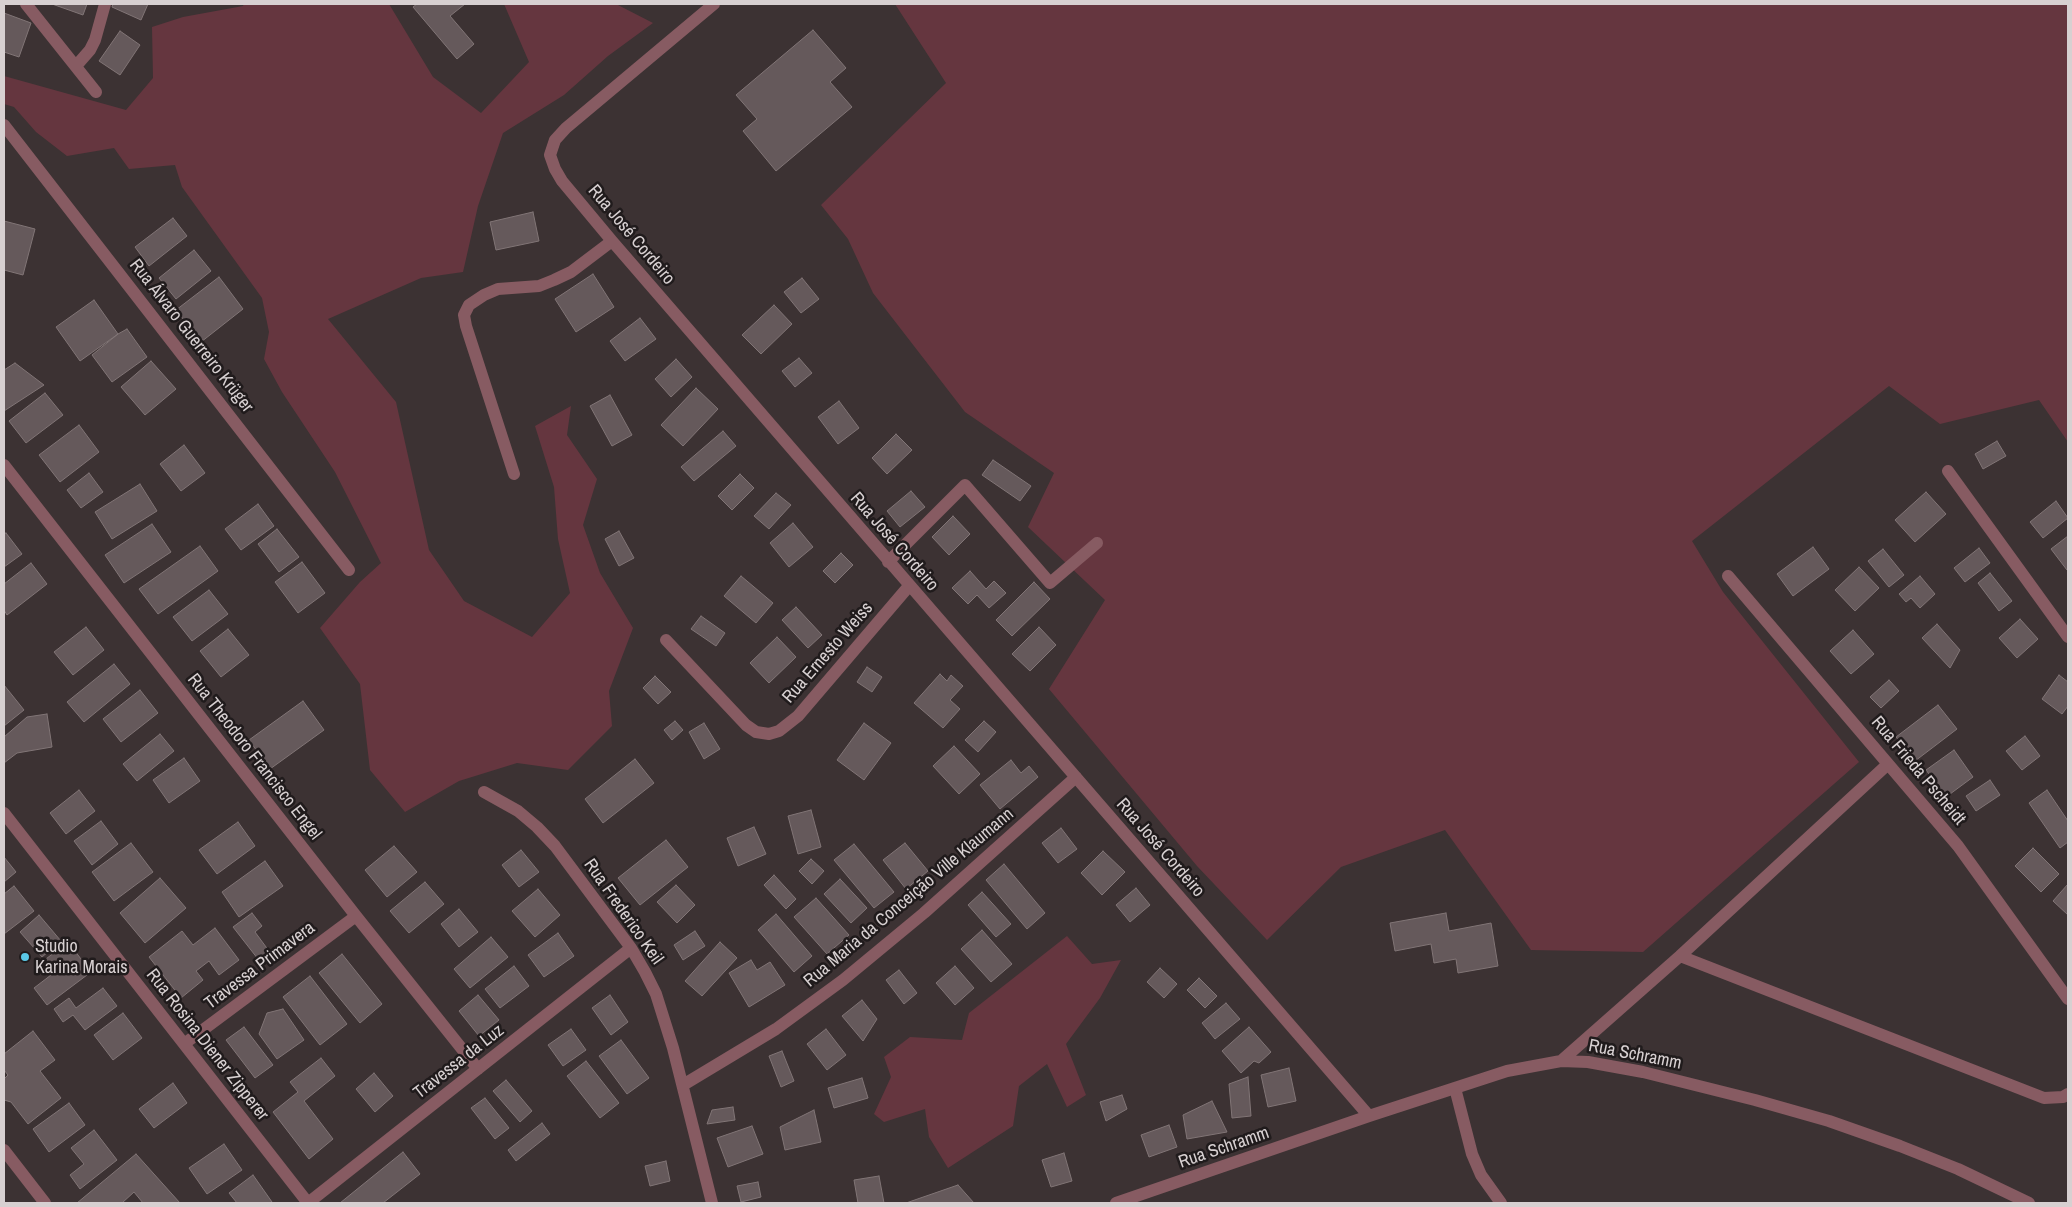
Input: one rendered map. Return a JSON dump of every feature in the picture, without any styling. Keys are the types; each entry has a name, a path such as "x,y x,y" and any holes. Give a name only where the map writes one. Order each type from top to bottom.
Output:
{"street":[{"path":"26,4 96,92"},
{"path":"76,66 90,50 95,40 105,4"},
{"name":"Rua José Cordeiro","path":"714,4 582,113 555,140 550,155 562,181 888,562 1369,1116"},
{"name":"Rua Álvaro Guerreiro Krüger","path":"4,125 350,570"},
{"path":"514,474 464,315 469,305 484,295 498,289 539,286 571,272 612,241"},
{"name":"Rua Theodoro Francisco Engel","path":"4,465 356,916 478,1069"},
{"path":"1948,471 2068,637"},
{"path":"888,562 964,485 1050,583 1097,543"},
{"name":"Rua Frieda Pscheidt","path":"1728,576 1976,868 2068,999"},
{"name":"Rua Ernesto Weiss","path":"666,640 746,725 756,732 769,734 779,732 798,716 909,586"},
{"path":"1561,1061 1680,956 1888,764"},
{"name":"Rua Maria da Conceição Ville Klaumann","path":"683,1085 776,1029 836,985 924,912 1076,777"},
{"name":"Rua Frederico Keil","path":"484,792 518,812 537,827 555,846 631,948 656,994 683,1085 712,1203"},
{"name":"Rua Rosina Diener Zipperer","path":"4,813 308,1203"},
{"name":"Travessa Primavera","path":"184,1044 356,916"},
{"name":"Travessa da Luz","path":"308,1203 631,948"},
{"path":"1680,956 2044,1098 2063,1097 2068,1094"},
{"name":"Rua Schramm","path":"1116,1203 1369,1116 1507,1071 1561,1061 1588,1062 1635,1070 1829,1121 1958,1169 2028,1203"},
{"path":"1455,1088 1472,1154 1481,1176 1501,1203"},
{"path":"4,1150 45,1203"}],"shaded area":[{"path":"244,4 389,4 433,77 481,113 529,62 504,4 616,4 653,23 608,56 564,95 503,133 478,206 463,272 421,278 328,319 396,402 429,550 464,601 532,637 570,593 558,539 554,487 535,426 571,406 567,435 597,479 583,525 600,573 633,628 609,691 612,726 568,770 517,763 459,781 405,812 370,770 360,684 320,628 360,582 381,563 335,472 282,392 264,359 269,332 262,298 182,187 175,165 129,169 114,148 67,156 36,132 14,107 4,104 4,76 126,110 153,78 152,27 183,17 243,6"},
{"path":"895,4 2068,4 2068,442 2039,400 1940,424 1889,386 1692,541 1723,592 1859,762 1643,952 1531,950 1445,830 1341,867 1267,940 1197,866 1049,689 1105,600 1028,527 1054,473 965,412 873,293 848,239 821,205 946,83"},
{"path":"1067,936 1092,964 1121,960 1100,998 1066,1044 1086,1095 1067,1107 1047,1064 1019,1086 1013,1126 948,1168 929,1137 925,1109 884,1122 874,1114 891,1077 884,1057 910,1037 962,1040 969,1013"}],"building":[{"path":"52,4 87,4 83,15"},
{"path":"113,4 148,4 141,20 112,7"},
{"path":"417,4 465,4 450,16 474,44 457,59 413,7"},
{"path":"4,13 31,23 19,57 4,52"},
{"path":"813,30 846,68 830,82 852,107 776,171 743,131 757,119 736,95"},
{"path":"120,31 140,45 120,75 99,61"},
{"path":"533,212 539,241 496,250 490,222"},
{"path":"173,218 187,236 149,266 135,247"},
{"path":"4,221 35,229 23,275 4,270"},
{"path":"194,250 211,271 176,299 159,278"},
{"path":"593,274 614,307 576,332 555,299"},
{"path":"219,277 243,309 201,342 176,310"},
{"path":"802,278 819,299 801,313 784,292"},
{"path":"94,300 118,334 80,361 56,327"},
{"path":"774,305 792,324 761,354 742,335"},
{"path":"640,318 656,339 625,361 610,341"},
{"path":"127,329 147,357 112,382 92,355"},
{"path":"799,358 812,373 795,387 782,371"},
{"path":"676,359 692,377 671,397 655,379"},
{"path":"151,361 176,389 145,415 121,387"},
{"path":"15,363 44,385 4,411 4,370"},
{"path":"696,388 718,409 683,446 661,425"},
{"path":"45,393 63,415 26,443 9,421"},
{"path":"610,395 632,435 612,446 590,406"},
{"path":"839,401 859,428 838,444 818,417"},
{"path":"79,425 99,452 60,482 39,455"},
{"path":"723,431 736,446 694,481 681,467"},
{"path":"896,434 912,450 887,474 872,458"},
{"path":"1997,441 2006,456 1983,469 1975,454"},
{"path":"184,445 205,473 181,491 160,464"},
{"path":"993,460 1031,486 1020,501 982,475"},
{"path":"89,473 103,492 81,508 67,490"},
{"path":"740,474 754,488 732,510 718,496"},
{"path":"140,484 157,511 112,539 95,512"},
{"path":"911,491 925,507 900,527 887,511"},
{"path":"1926,492 1946,514 1915,542 1895,520"},
{"path":"776,493 791,505 769,529 754,516"},
{"path":"2056,501 2068,518 2043,538 2030,522"},
{"path":"258,504 274,526 241,550 225,529"},
{"path":"953,516 970,534 949,555 932,537"},
{"path":"793,523 813,547 789,567 770,543"},
{"path":"152,524 171,552 124,583 105,555"},
{"path":"277,529 299,557 279,572 258,544"},
{"path":"619,531 634,558 619,566 605,539"},
{"path":"6,533 22,554 4,567 4,534"},
{"path":"2068,536 2068,569 2067,570 2051,549"},
{"path":"200,546 218,571 158,614 139,589"},
{"path":"1813,547 1829,569 1793,596 1777,574"},
{"path":"1979,548 1990,563 1965,582 1954,568"},
{"path":"1883,549 1904,575 1889,587 1868,561"},
{"path":"841,553 853,565 835,583 823,571"},
{"path":"302,562 325,593 298,613 275,582"},
{"path":"31,563 47,584 7,615 4,610 4,584"},
{"path":"1859,567 1879,588 1855,611 1835,590"},
{"path":"970,571 986,589 994,581 1006,593 989,608 977,595 968,604 952,588"},
{"path":"1990,573 2012,601 1999,611 1978,583"},
{"path":"741,576 773,603 756,623 724,596"},
{"path":"1920,576 1935,594 1920,608 1911,598 1906,602 1899,594"},
{"path":"1034,582 1050,599 1012,636 996,620"},
{"path":"209,590 228,614 192,641 173,617"},
{"path":"796,607 822,635 808,648 782,620"},
{"path":"701,616 725,633 716,646 691,629"},
{"path":"2020,619 2038,639 2017,658 1999,638"},
{"path":"1937,624 1960,650 1950,668 1922,638"},
{"path":"86,627 104,650 73,675 54,652"},
{"path":"1039,627 1056,645 1030,671 1012,654"},
{"path":"228,629 249,655 221,677 200,651"},
{"path":"1853,630 1874,654 1851,674 1830,651"},
{"path":"777,637 796,657 769,683 750,663"},
{"path":"114,664 130,684 84,722 67,702"},
{"path":"867,667 882,677 872,692 857,682"},
{"path":"940,674 947,681 951,675 963,686 950,700 960,709 943,728 914,703"},
{"path":"2059,675 2068,682 2068,706 2062,714 2042,699"},
{"path":"655,676 671,692 658,704 643,688"},
{"path":"1889,680 1899,691 1881,708 1870,697"},
{"path":"4,685 24,710 4,726"},
{"path":"140,690 158,713 121,742 103,719"},
{"path":"303,701 324,730 270,769 249,740"},
{"path":"1938,705 1957,729 1915,761 1896,737"},
{"path":"47,714 52,747 17,753 4,763 4,737 27,717"},
{"path":"675,721 683,730 672,740 664,730"},
{"path":"984,721 996,732 978,752 965,740"},
{"path":"704,723 720,749 704,759 689,732"},
{"path":"864,723 891,743 864,780 837,760"},
{"path":"160,734 174,751 137,781 123,764"},
{"path":"2025,736 2040,756 2022,770 2006,751"},
{"path":"954,746 980,774 959,794 933,766"},
{"path":"1954,750 1973,777 1946,797 1926,770"},
{"path":"184,758 200,781 169,803 153,780"},
{"path":"635,759 654,783 603,823 585,799"},
{"path":"1011,760 1021,773 1029,766 1038,777 1000,809 980,785"},
{"path":"1990,780 2000,795 1976,811 1966,796"},
{"path":"79,790 95,811 66,834 50,813"},
{"path":"2047,790 2068,821 2068,842 2060,848 2029,803"},
{"path":"811,810 821,847 798,854 788,816"},
{"path":"101,821 118,844 92,865 74,841"},
{"path":"238,822 255,846 217,874 199,850"},
{"path":"754,827 766,854 738,866 727,838"},
{"path":"1061,828 1077,849 1058,863 1042,843"},
{"path":"666,840 688,867 640,905 618,878"},
{"path":"131,843 153,872 114,901 92,872"},
{"path":"905,843 928,871 906,889 883,860"},
{"path":"854,844 894,892 874,908 834,860"},
{"path":"394,846 417,872 387,897 365,870"},
{"path":"2033,848 2059,874 2041,892 2015,866"},
{"path":"521,850 539,872 519,887 502,865"},
{"path":"1103,851 1125,872 1102,895 1081,873"},
{"path":"4,857 16,872 4,882"},
{"path":"811,859 824,871 812,884 799,871"},
{"path":"265,861 283,886 239,917 222,892"},
{"path":"1004,864 1045,913 1027,929 986,880"},
{"path":"774,875 796,899 786,909 764,885"},
{"path":"160,878 186,908 145,943 120,913"},
{"path":"840,879 867,908 851,923 824,894"},
{"path":"425,882 444,904 409,933 390,911"},
{"path":"2068,884 2068,915 2053,901"},
{"path":"676,885 695,905 677,923 657,902"},
{"path":"14,886 34,911 4,934 4,894"},
{"path":"1136,888 1150,905 1130,922 1116,905"},
{"path":"538,889 560,915 535,937 512,911"},
{"path":"982,892 1011,924 996,937 968,905"},
{"path":"816,898 849,935 827,954 794,917"},
{"path":"459,909 478,932 459,947 441,924"},
{"path":"252,913 262,926 255,932 269,951 258,959 233,927"},
{"path":"1446,913 1449,931 1491,923 1498,966 1458,973 1456,959 1434,963 1431,944 1395,951 1390,923"},
{"path":"776,914 812,956 794,972 758,930"},
{"path":"39,915 61,941 42,957 20,932"},
{"path":"215,928 239,960 219,975 209,961 196,971 203,980 181,998 149,957 182,931 193,945"},
{"path":"982,930 1012,964 991,982 961,949"},
{"path":"695,931 705,946 683,960 674,945"},
{"path":"558,933 574,956 544,977 528,955"},
{"path":"491,937 508,957 470,988 454,969"},
{"path":"68,942 91,972 47,1005 34,988 51,975 42,962"},
{"path":"720,942 737,958 702,996 685,981"},
{"path":"342,954 382,1004 360,1023 319,973"},
{"path":"751,960 757,970 770,962 785,985 749,1007 729,973"},
{"path":"514,966 529,986 500,1008 485,989"},
{"path":"955,966 974,988 955,1005 936,983"},
{"path":"1160,968 1177,984 1164,998 1147,982"},
{"path":"899,970 917,993 904,1004 886,980"},
{"path":"310,976 347,1024 320,1045 283,997"},
{"path":"1199,978 1217,996 1205,1008 1187,990"},
{"path":"103,988 117,1006 85,1030 73,1015 63,1022 54,1009 69,998 76,1008"},
{"path":"478,995 499,1020 479,1036 459,1011"},
{"path":"610,995 628,1022 611,1035 592,1008"},
{"path":"862,1000 877,1019 863,1041 842,1016"},
{"path":"1226,1003 1240,1019 1215,1039 1202,1023"},
{"path":"283,1009 304,1040 277,1059 259,1034 267,1013"},
{"path":"123,1013 142,1038 113,1060 94,1035"},
{"path":"244,1027 273,1065 255,1078 226,1040"},
{"path":"1249,1027 1271,1052 1259,1063 1254,1061 1241,1073 1222,1051"},
{"path":"571,1029 586,1050 563,1066 548,1045"},
{"path":"826,1029 846,1055 827,1070 807,1044"},
{"path":"33,1031 55,1060 40,1071 61,1098 28,1124 11,1102 4,1100 4,1079 8,1075 4,1070 4,1054"},
{"path":"621,1040 649,1078 627,1094 599,1056"},
{"path":"782,1051 794,1081 781,1087 769,1056"},
{"path":"321,1058 335,1076 304,1101 333,1139 309,1159 273,1112 298,1092 290,1082"},
{"path":"586,1061 619,1103 600,1118 567,1076"},
{"path":"1289,1068 1296,1101 1268,1107 1261,1075"},
{"path":"374,1073 393,1096 375,1112 356,1089"},
{"path":"1248,1077 1251,1116 1232,1118 1229,1084"},
{"path":"862,1078 868,1098 834,1108 828,1088"},
{"path":"506,1080 532,1111 520,1122 493,1091"},
{"path":"173,1083 187,1103 154,1128 139,1109"},
{"path":"1122,1095 1127,1109 1106,1121 1100,1102"},
{"path":"485,1098 509,1128 495,1139 471,1108"},
{"path":"1212,1101 1227,1132 1187,1139 1183,1115"},
{"path":"69,1103 85,1125 49,1152 33,1129"},
{"path":"733,1107 735,1120 707,1124 712,1110"},
{"path":"814,1110 821,1142 785,1150 780,1127"},
{"path":"542,1123 550,1134 516,1161 508,1150"},
{"path":"1169,1125 1177,1147 1149,1157 1141,1135"},
{"path":"752,1126 763,1154 728,1167 717,1138"},
{"path":"94,1130 117,1160 80,1189 70,1175 84,1164 71,1148"},
{"path":"224,1144 242,1170 207,1194 189,1168"},
{"path":"403,1152 420,1174 383,1203 340,1203"},
{"path":"1064,1153 1072,1181 1051,1187 1042,1160"},
{"path":"136,1154 180,1203 143,1203 134,1192 122,1203 77,1203"},
{"path":"666,1161 670,1181 650,1186 645,1166"},
{"path":"253,1175 272,1202 237,1203 229,1193"},
{"path":"879,1176 884,1203 858,1203 854,1180"},
{"path":"758,1182 761,1197 741,1202 737,1186"},
{"path":"958,1185 974,1203 906,1203"}],"place":[{"name":"Studio Karina Morais","path":"25,957"}]}
